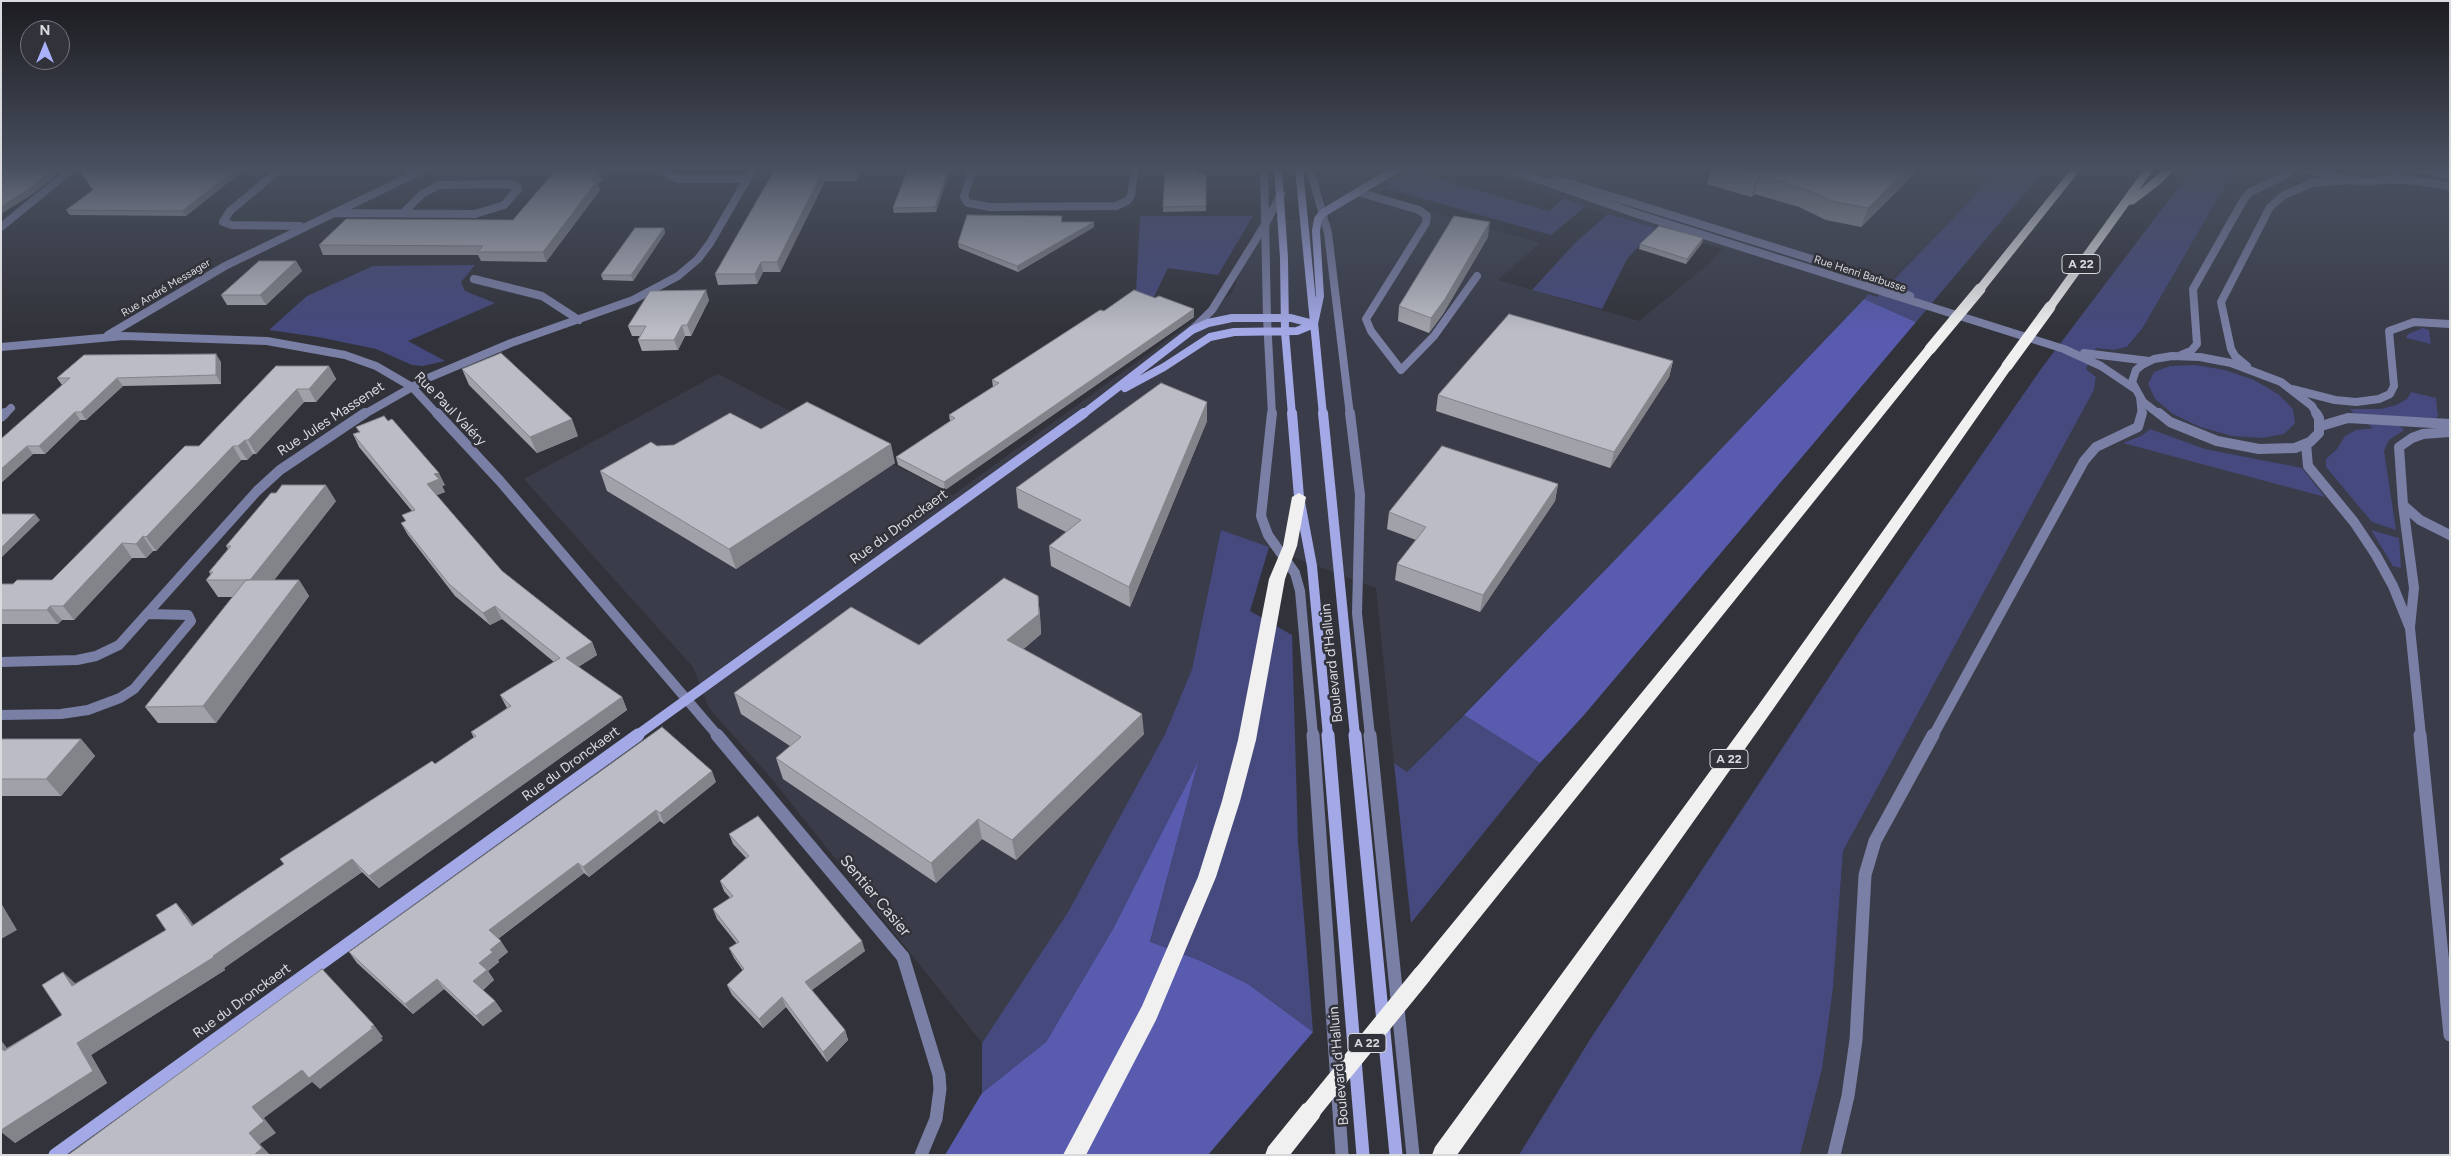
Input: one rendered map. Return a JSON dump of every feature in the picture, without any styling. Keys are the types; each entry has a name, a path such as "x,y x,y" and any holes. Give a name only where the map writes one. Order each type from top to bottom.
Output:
{"highway":[{"name":"A 22","path":"1276,1155 2033,223"},
{"name":"A 22","path":"1445,1152 1763,711 2109,223"},
{"path":"1074,1155 1145,1021 1171,964 1206,877 1231,801 1247,740 1263,663 1277,579 1285,558 1299,497"}],"main road":[{"name":"Boulevard d'Halluin","path":"1282,223 1285,332 1299,497 1312,566 1320,648 1363,1155"},
{"name":"Boulevard d'Halluin","path":"1304,223 1396,1155"},
{"path":"1314,324 1320,296 1317,223"},
{"name":"Rue du Dronckaert","path":"55,1155 1104,399 1192,330 1225,319 1285,318 1314,324"},
{"name":"Rue du Dronckaert","path":"1104,399 1164,367 1210,337 1234,332 1302,330 1314,324"}],"street":[{"path":"226,223 232,225 304,226"},
{"name":"Rue André Messager","path":"107,336 208,275 310,223"},
{"name":"Rue Jules Massenet","path":"1,662 65,661 96,656 125,639 257,491 280,470 331,434 412,387 488,352 646,295 689,267 710,243 722,223"},
{"path":"1266,223 1267,332 1272,417 1261,516 1268,536 1285,558 1298,582 1304,629 1342,1155"},
{"path":"1192,330 1212,310 1266,223"},
{"path":"1325,223 1360,495 1357,613 1413,1155"},
{"path":"1426,223 1366,319 1371,331 1401,370 1434,336 1477,276"},
{"name":"Rue Henri Barbusse","path":"1664,223 2064,349 2101,357 2149,361 2178,356"},
{"name":"Rue Henri Barbusse","path":"1698,223 1850,271 1976,321"},
{"path":"2178,356 2190,351 2197,344 2192,298 2195,284 2230,223"},
{"path":"2263,223 2225,291 2221,302 2231,349 2235,356 2254,370 2292,389 2335,400 2356,402 2380,399 2390,394 2394,386 2389,331 2399,325 2414,322 2450,324"},
{"path":"474,279 529,291 542,296 579,320"},
{"name":"Rue Paul Valéry","path":"1,347 107,336 228,338 307,346 364,360 389,372 412,387 500,481 687,699"},
{"name":"Rue Henri Barbusse","path":"2064,349 2101,366 2137,393 2152,410 2170,422 2216,441 2267,450 2289,449 2306,444"},
{"path":"2178,356 2215,359 2254,370"},
{"path":"1834,1155 1848,1096 1856,1040 1865,875 1875,841 2084,460 2096,447 2138,427 2142,416 2133,375 2139,367 2149,361"},
{"path":"2292,389 2312,406 2318,414 2321,426 2317,436 2306,444 2305,457 2308,466 2354,522 2376,555 2393,586 2410,628"},
{"path":"1,417 12,408"},
{"path":"2321,426 2348,418 2450,424"},
{"path":"2450,432 2423,434 2412,438 2399,447 2403,505 2414,588 2410,628 2450,1035"},
{"path":"2403,505 2420,520 2450,535"},
{"path":"1,715 61,714 88,710 120,698 134,689 191,621 188,615 148,614"},
{"name":"Sentier Casier","path":"687,699 903,957 939,1074 940,1089 936,1119 921,1155"}],"shaded area":[{"path":"1140,223 1249,223 1218,275 1168,268 1153,299 1136,293"},
{"path":"1258,223 1470,223 1540,243 1498,280 1639,321 1709,264 1722,249 1637,223 1948,223 1876,297 1868,294 1613,562 1407,772 1394,763 1376,588 1221,530 1192,669 1165,734 1068,912 982,1043 772,779 709,708 693,667 524,479 718,374 953,495 1232,293"},
{"path":"1508,223 1566,223 1551,235"},
{"path":"1598,223 1639,223 1656,228 1627,259 1602,309 1532,290 1576,242"},
{"path":"1949,223 2000,223 1916,322 1864,299 1868,294 1877,297"},
{"path":"2151,223 2204,223 2142,329 2127,347 2114,350 2096,348 2086,369 2096,377 2094,390 1843,851 1833,988 1822,1069 1800,1155 1519,1155 1589,1041 1861,629 2041,369"},
{"path":"2204,223 2450,223 2450,1155 1800,1155 1822,1069 1833,988 1843,851 2094,390 2096,377 2086,369 2096,348 2113,350 2128,347 2142,329"},
{"path":"475,265 461,282 465,291 495,303 408,341 445,361 423,366 412,365 376,349 318,337 269,330 307,296 373,266"},
{"path":"1864,299 1916,322 1584,715 1540,763 1464,715 1613,562"},
{"path":"2423,328 2429,330 2431,344 2406,338 2408,334"},
{"path":"2195,365 2225,370 2254,380 2278,394 2293,409 2295,423 2284,434 2262,438 2232,436 2200,427 2173,414 2155,399 2148,384 2154,372 2170,366"},
{"path":"2411,392 2436,398 2438,416 2436,418 2355,415 2350,409 2381,409 2396,405 2407,399"},
{"path":"2368,424 2399,425 2404,430 2389,440 2384,451 2396,530 2372,522 2326,467 2326,459 2337,449 2345,436 2356,430 2373,428"},
{"path":"2150,429 2205,449 2302,468 2325,497 2123,443 2141,436"},
{"path":"1221,530 1269,547 1250,611 1292,635 1298,841 1313,1032 1248,984 1201,961 1150,943 1197,765 1113,929 1046,1042 982,1093 982,1043 1068,912 1165,734 1192,669"},
{"path":"2371,530 2399,538 2401,568 2393,566"},
{"path":"1464,715 1540,763 1411,923 1394,763 1407,772"},
{"path":"1198,762 1150,942 1201,961 1248,984 1313,1032 1208,1155 945,1155 982,1093 1046,1042 1113,929"}],"building":[{"path":"342,223 565,223 543,252 477,252 483,246 319,245"},
{"path":"744,223 797,223 777,262 761,262 755,274 715,274"},
{"path":"964,223 1092,223 1017,266 958,243"},
{"path":"1450,223 1489,223 1445,299 1431,318 1399,306"},
{"path":"1659,226 1703,238 1687,259 1640,244"},
{"path":"635,228 664,228 631,275 601,275"},
{"path":"259,261 296,261 260,295 221,295"},
{"path":"706,290 687,325 682,325 674,340 638,340 646,326 628,326 650,291"},
{"path":"1134,290 1155,298 1159,296 1194,309 944,482 896,457 955,418 949,415 999,383 992,380 1100,310 1104,311"},
{"path":"1509,314 1673,361 1614,452 1438,395"},
{"path":"501,353 572,419 530,437 462,369"},
{"path":"216,354 216,375 117,378 81,412 75,412 39,446 27,446 1,469 1,439 70,378 57,378 84,355"},
{"path":"276,366 329,366 309,389 297,389 248,440 245,440 238,446 233,446 146,537 143,536 136,544 122,543 63,606 50,606 47,610 1,610 1,584 13,584 17,580 52,580 185,446 199,446"},
{"path":"1161,383 1207,402 1129,587 1049,546 1081,520 1016,488"},
{"path":"807,402 891,444 729,549 600,471 651,442 657,446 674,445 730,413 761,429"},
{"path":"384,416 388,421 392,419 439,473 434,474 439,479 427,484 502,571 592,642 566,658 622,697 369,876 352,859 214,957 77,1043 93,1071 1,1130 1,1048 4,1051 62,1015 42,985 63,972 72,986 166,930 156,915 176,903 192,926 284,864 280,859 432,761 435,764 476,736 471,732 511,706 500,695 560,658 495,606 483,613 449,584 401,523 406,521 402,515 415,510 353,434 360,432 356,427"},
{"path":"1442,446 1558,484 1483,595 1397,564 1426,527 1389,512"},
{"path":"282,485 326,485 250,580 206,580 213,572 209,572 231,546 226,546 271,493 276,493"},
{"path":"1,514 35,514 1,548"},
{"path":"1004,578 1038,596 1039,614 1007,640 1142,714 1012,840 978,819 931,863 776,758 801,737 734,693 851,607 919,645"},
{"path":"246,580 299,580 203,706 145,707"},
{"path":"662,727 712,771 660,813 656,810 583,867 578,863 489,930 501,941 490,950 493,952 479,963 487,970 473,981 495,1001 476,1016 437,979 405,1004 349,952"},
{"path":"1,739 81,739 46,779 1,779"},
{"path":"758,816 862,941 805,982 845,1030 823,1052 782,997 759,1019 727,985 744,969 729,948 739,942 713,909 733,896 720,881 749,856 729,834"},
{"path":"322,969 374,1025 371,1027 373,1028 309,1078 302,1070 252,1107 264,1121 249,1133 262,1148 254,1155 68,1155"}]}
